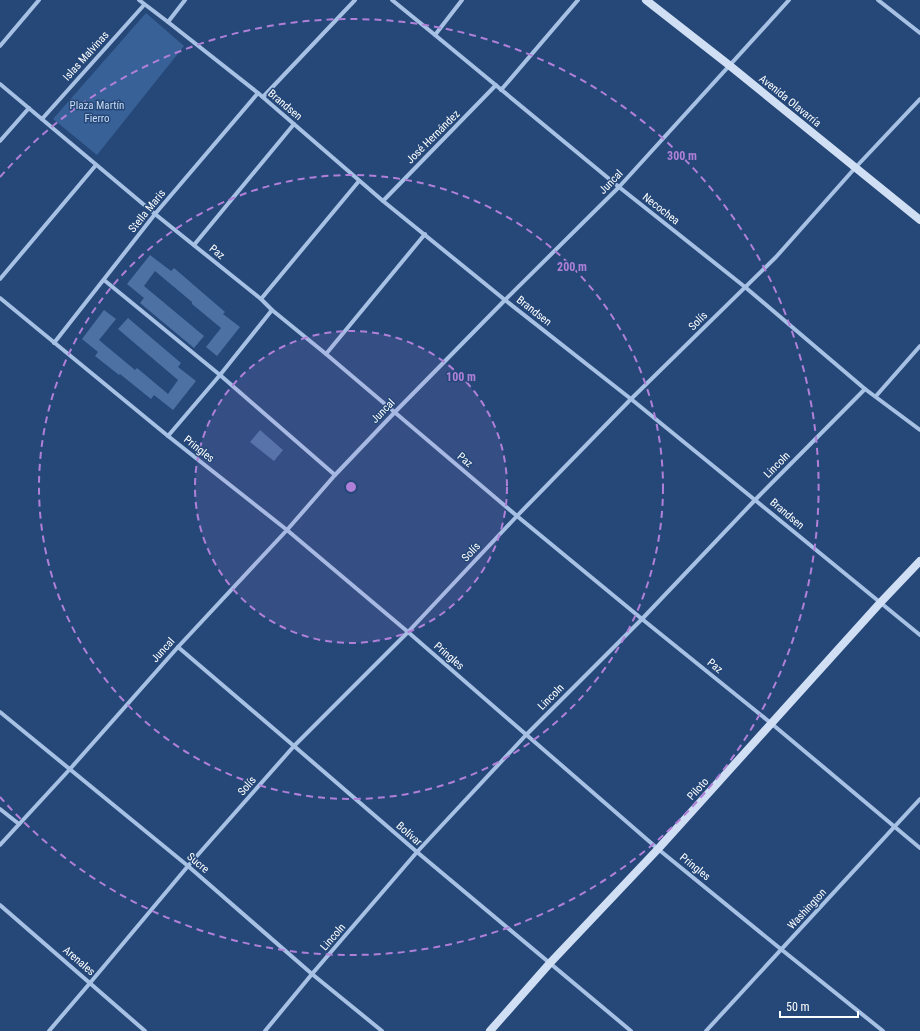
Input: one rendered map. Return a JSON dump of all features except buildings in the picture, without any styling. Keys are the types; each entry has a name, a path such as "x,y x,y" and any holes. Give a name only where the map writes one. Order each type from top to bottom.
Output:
{"main road":[{"name":"Avenida Olavarría","path":"646,0 729,65 920,220"},
{"name":"Piloto","path":"490,1031 550,963 658,849 880,603 920,561"}],"street":[{"path":"0,46 39,0"},
{"name":"Brandsen","path":"139,0 263,98 359,181 505,300 631,399 920,634"},
{"path":"168,22 185,0"},
{"path":"263,98 355,0"},
{"name":"Necochea","path":"392,0 619,188 745,287 865,389 920,430"},
{"path":"435,35 462,0"},
{"path":"501,90 578,0"},
{"name":"Juncal","path":"0,845 70,769 178,647 287,530 335,475 505,300 619,188 789,0"},
{"path":"878,0 920,33"},
{"name":"Islas Malvinas","path":"42,119 144,5"},
{"name":"Paz","path":"0,84 155,214 262,299 272,310 517,516 772,724 920,848"},
{"name":"José Hernández","path":"383,200 496,85"},
{"name":"Stella Maris","path":"54,343 155,214 258,94"},
{"name":"Solís","path":"49,1031 188,866 294,746 408,632 517,516 631,399 776,257 855,168 920,99"},
{"path":"0,140 28,108"},
{"path":"194,245 294,124"},
{"path":"0,278 96,164"},
{"path":"262,299 359,181"},
{"path":"326,354 425,234"},
{"path":"104,280 220,375 335,475"},
{"name":"Pringles","path":"0,298 168,436 287,530 408,632 658,849 883,1031"},
{"path":"168,436 220,375 272,310"},
{"path":"876,396 920,346"},
{"name":"Lincoln","path":"265,1031 417,852 526,735 642,619 755,500 865,389"},
{"name":"Bolívar","path":"178,647 417,852 631,1031"},
{"name":"Sucre","path":"0,712 188,866 312,974 382,1031"},
{"name":"Washington","path":"706,1031 920,799"},
{"path":"0,809 19,824"},
{"name":"Arenales","path":"0,905 145,1031"}],"green space":[{"name":"Plaza Martín Fierro","path":"146,13 184,46 97,155 53,119"}]}
